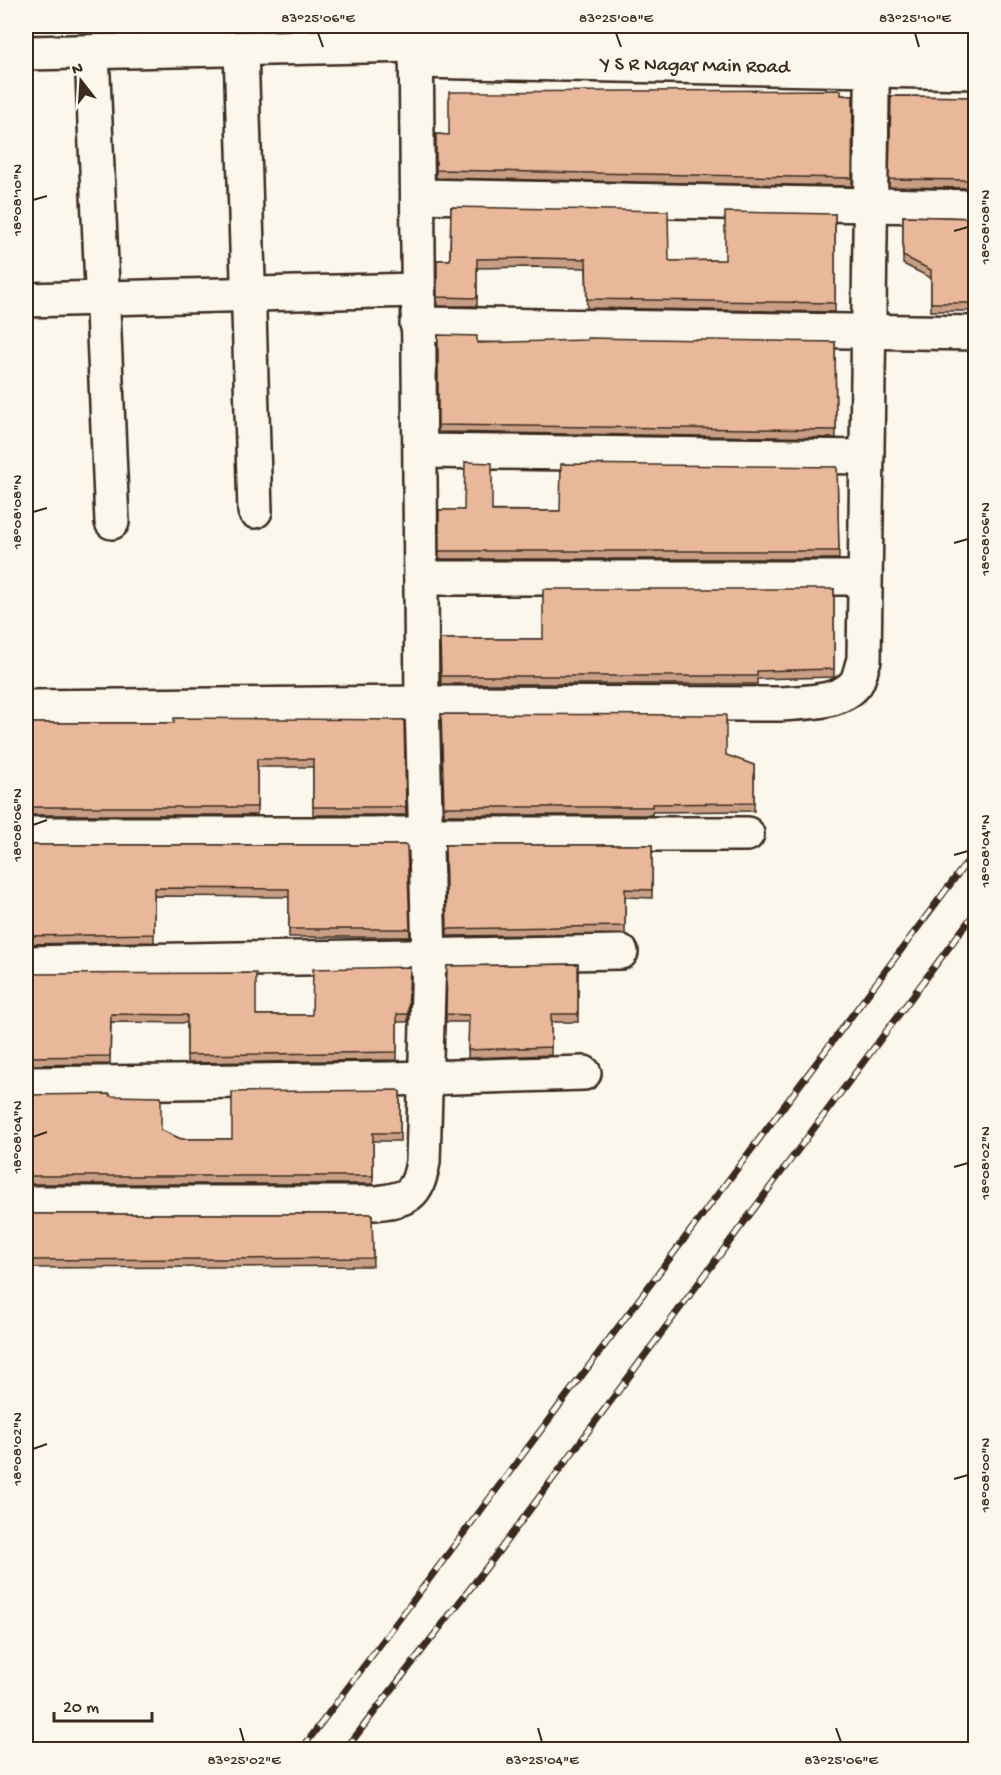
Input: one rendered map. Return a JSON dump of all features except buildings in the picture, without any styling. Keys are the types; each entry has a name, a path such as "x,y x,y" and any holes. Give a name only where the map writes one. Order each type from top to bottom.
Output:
{"street":[{"name":"Y S R Nagar Main Road","path":"26,53 241,49 415,41 873,32 975,40"},
{"path":"26,707 422,703 780,704 816,701 842,694 856,682 864,660 873,32"},
{"name":"Y S R Nagar Main Road","path":"415,41 872,72 975,72"},
{"path":"26,1203 346,1204 400,1200 413,1193 420,1182 426,1078 429,956 422,703 415,41"},
{"path":"241,49 255,511"},
{"path":"92,52 112,522"},
{"path":"418,196 975,207"},
{"path":"26,300 417,290"},
{"path":"417,324 975,333"},
{"path":"421,451 866,458"},
{"path":"421,578 864,578"},
{"path":"26,834 747,834"},
{"path":"26,963 621,952"},
{"path":"26,1084 426,1078 584,1073"}],"railway":[{"path":"301,1750 976,850"},
{"path":"345,1750 493,1559 976,911"}]}
